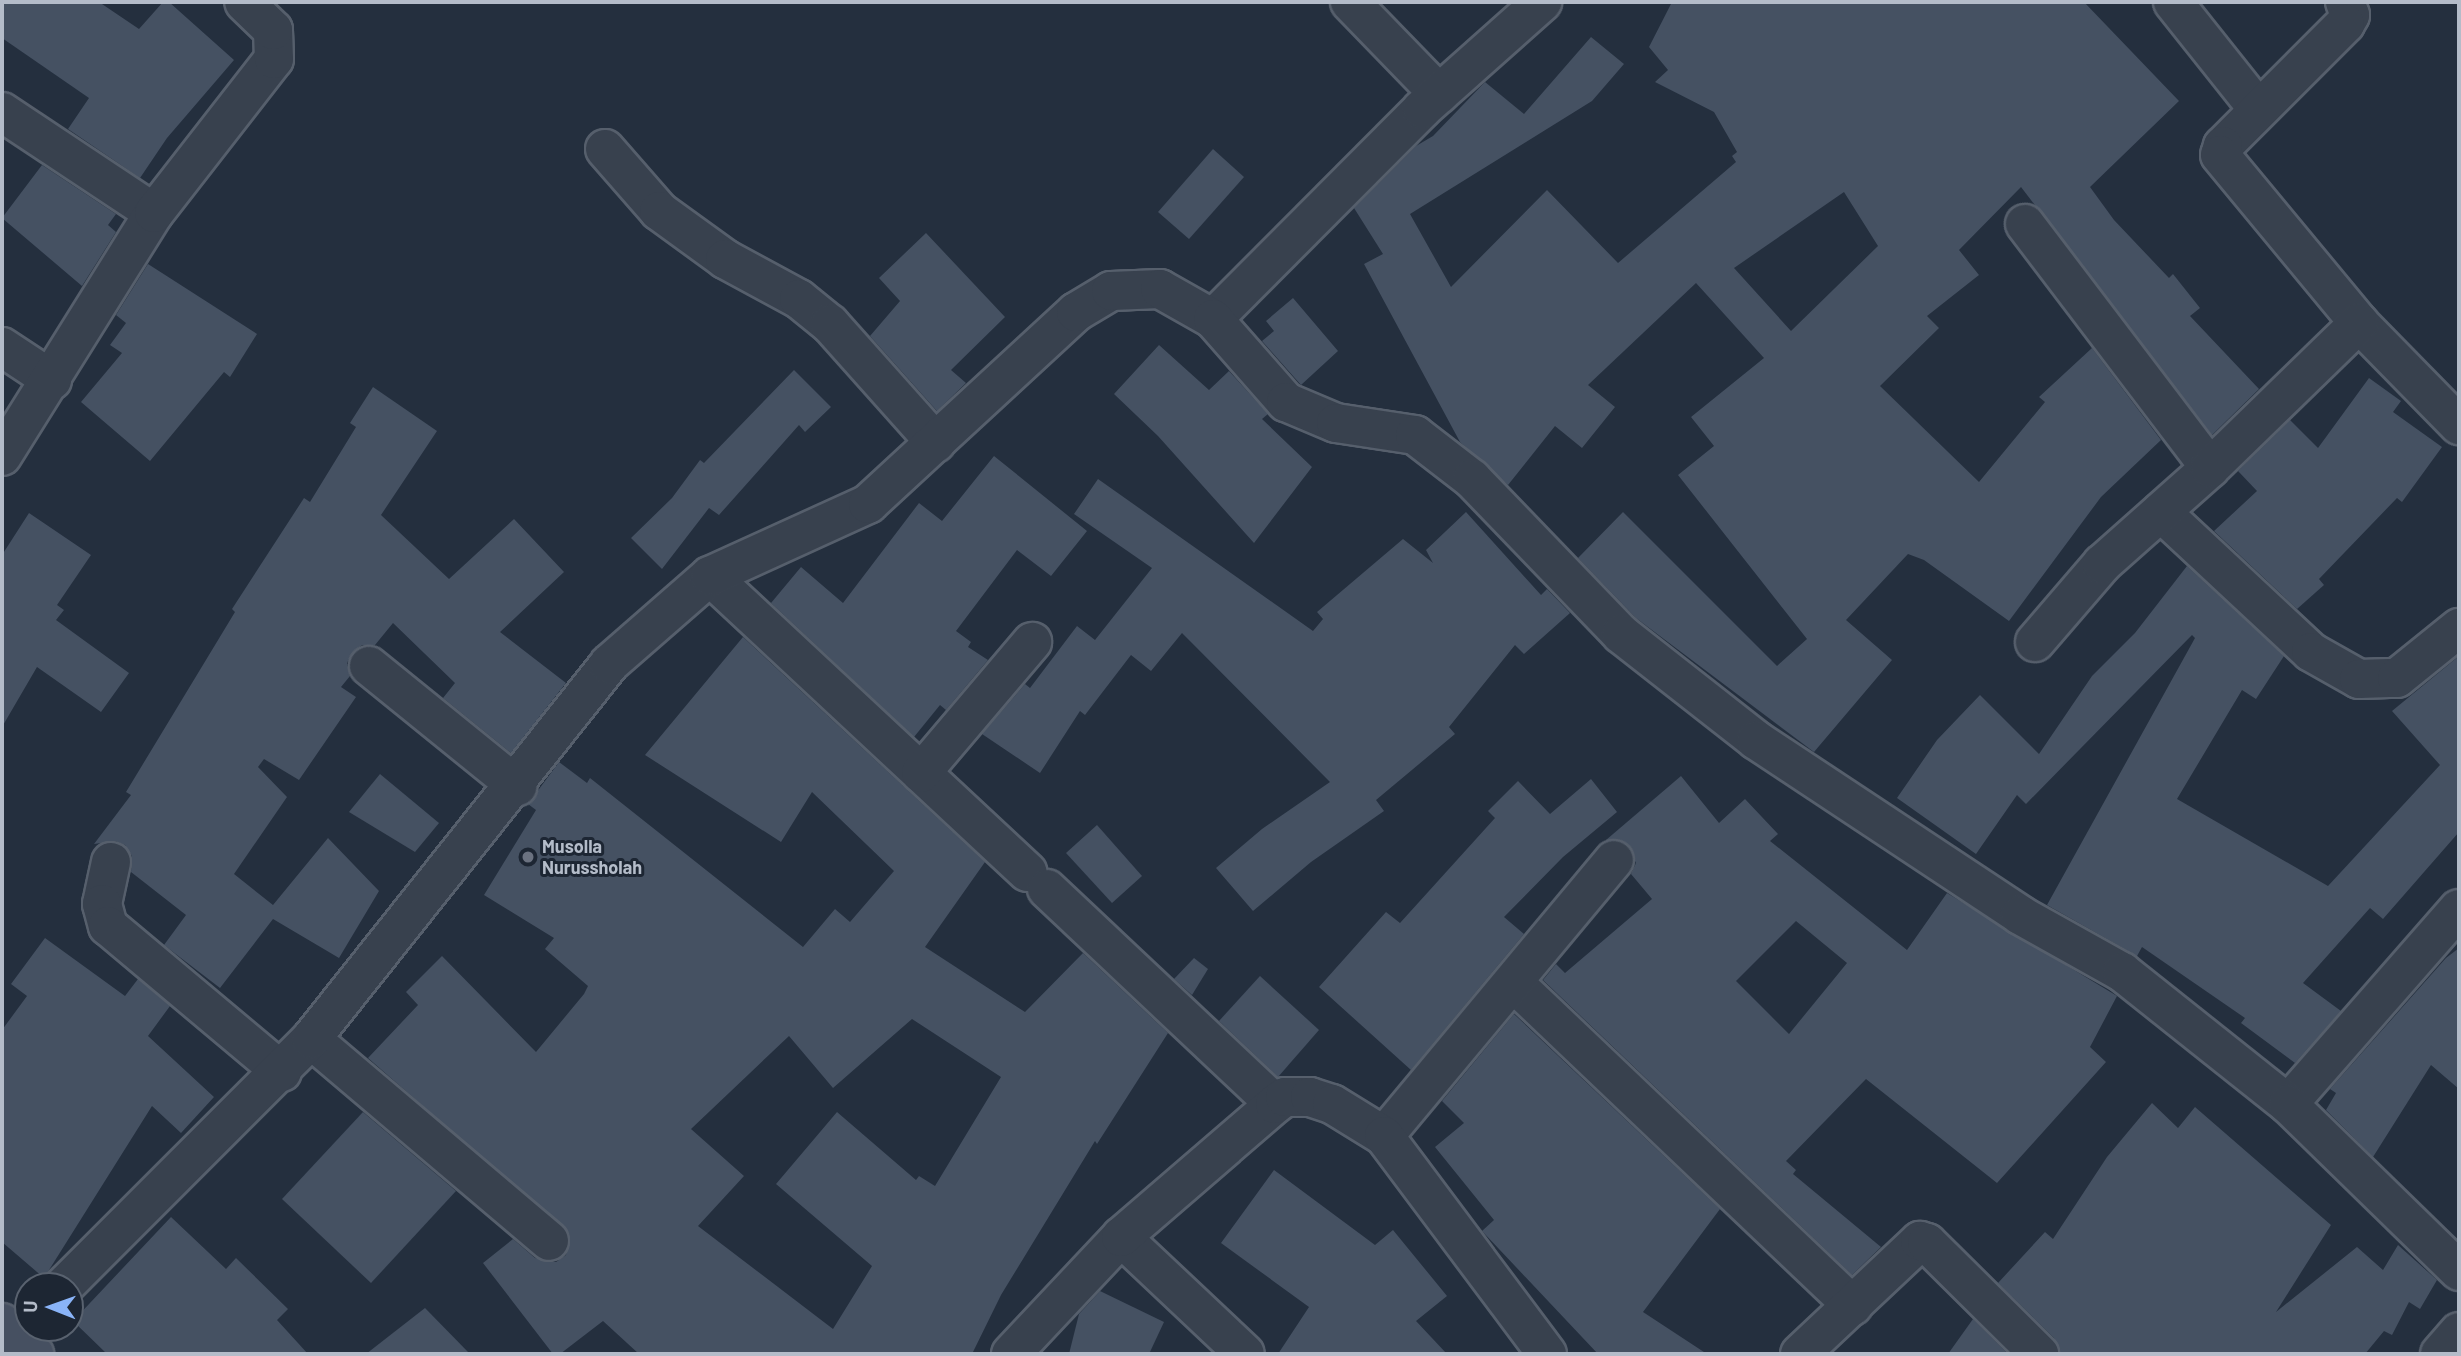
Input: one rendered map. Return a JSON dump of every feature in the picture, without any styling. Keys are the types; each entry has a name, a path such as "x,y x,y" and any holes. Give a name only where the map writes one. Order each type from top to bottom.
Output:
{"street":[{"path":"2,456 154,213 274,59 273,30 244,2"},
{"path":"1350,2 1439,94"},
{"path":"1213,319 1439,94 1542,2"},
{"path":"2174,2 2258,110"},
{"path":"2345,2 2350,15 2345,24 2223,146 2222,162 2330,282 2359,323 2459,425"},
{"path":"2,113 154,213"},
{"path":"605,149 659,211 725,259 815,310 936,443"},
{"path":"2025,224 2210,468"},
{"path":"78,1272 282,1072 311,1040 517,786 609,664 710,576 868,504 1076,312 1111,291 1160,289 1213,319 1286,402 1336,423 1415,435 1472,479 1621,634 1756,740 2020,915 2122,972 2287,1104 2459,1271"},
{"path":"2035,642 2102,564 2210,468 2359,323"},
{"path":"2,347 52,380"},
{"path":"2161,512 2311,653 2358,679 2397,678 2459,628"},
{"path":"710,576 1275,1104"},
{"path":"922,773 1032,642"},
{"path":"369,666 517,786"},
{"path":"1384,1136 1614,860"},
{"path":"111,862 102,904 108,926 282,1072"},
{"path":"2287,1104 2459,909"},
{"path":"1514,983 1853,1306"},
{"path":"311,1040 548,1241"},
{"path":"1011,1354 1121,1237 1275,1104 1285,1097 1310,1097 1332,1104 1384,1136 1456,1227 1546,1354"},
{"path":"1121,1237 1245,1354"},
{"path":"1800,1354 1914,1245 1927,1243 2039,1354"},
{"path":"2440,1354 2459,1332"}],"building":[{"path":"2,2 99,2 139,29 163,2 169,2 234,60 167,138 140,178 68,129 89,98 2,38"},
{"path":"1672,2 2084,2 2179,101 2090,187 2114,220 2169,278 2173,274 2200,308 2190,316 2259,389 2212,435 2021,187 1959,250 1979,275 1927,316 1939,328 1880,386 1979,482 2045,402 2039,397 2092,348 2161,440 2101,497 2009,621 1924,560 1908,554 1846,620 1892,660 1814,752 1636,618 1578,558 1623,512 1777,666 1807,639 1678,475 1714,446 1691,417 1764,358 1696,283 1588,385 1615,407 1582,448 1555,426 1508,485 1460,442 1364,264 1383,254 1354,208 1416,146 1433,136 1485,82 1524,114 1591,37 1624,64 1592,101 1410,214 1451,287 1547,190 1618,263 1736,162 1732,156 1737,152 1714,112 1655,82 1668,70 1649,47","holes":["1844,192 1878,246 1791,331 1734,268"]},
{"path":"1213,149 1244,177 1189,239 1158,212"},
{"path":"42,165 116,214 108,225 116,232 82,286 2,218"},
{"path":"926,233 1005,317 951,370 966,383 937,411 870,336 900,301 879,278"},
{"path":"148,264 257,334 230,377 224,372 150,461 81,402 122,353 110,345 126,323 116,315"},
{"path":"1293,298 1338,351 1301,385 1262,341 1274,331 1266,321"},
{"path":"1159,345 1209,390 1229,371 1268,414 1262,419 1312,467 1254,543 1158,436 1114,394"},
{"path":"794,370 831,407 805,432 799,425 719,515 709,508 662,569 631,538 672,498 700,460 704,463"},
{"path":"2369,378 2401,401 2393,412 2442,447 2402,502 2397,498 2319,579 2324,585 2297,609 2214,531 2257,491 2238,471 2290,420 2318,448"},
{"path":"373,387 437,431 381,515 449,579 514,519 564,572 500,632 566,683 511,753 443,698 455,683 393,623 375,645 362,645 353,652 347,663 350,676 341,687 356,697 299,780 264,759 258,767 287,797 234,874 273,905 328,838 379,891 339,958 273,919 220,988 164,945 186,915 131,872 132,856 125,845 115,841 94,844 131,795 126,792 235,612 232,609 304,498 310,502 356,427 350,423"},
{"path":"994,456 1087,531 1051,576 1017,550 956,631 971,642 968,647 988,660 946,710 940,705 914,737 771,603 801,567 843,603 919,503 942,521"},
{"path":"1098,479 1313,631 1323,619 1317,612 1403,539 1433,563 1426,550 1466,512 1541,595 1547,589 1570,613 1524,654 1515,645 1449,727 1455,734 1376,800 1384,811 1311,862 1253,911 1216,868 1262,829 1330,782 1182,633 1151,671 1131,655 1085,715 1080,711 1040,773 982,734 1025,684 1030,688 1077,626 1095,640 1152,568 1074,514"},
{"path":"29,513 91,555 57,605 64,610 56,620 129,673 101,712 37,667 2,727 2,555"},
{"path":"2187,566 2284,656 2256,699 2242,690 2177,799 2328,886 2440,765 2392,711 2459,656 2459,832 2383,919 2370,908 2303,983 2341,1011 2295,1063 2241,1023 2245,1018 2142,947 2137,956 2047,905 2195,638 2192,635 2026,804 2017,795 1976,854 1897,798 1937,740 1980,695 2039,754 2092,676 2135,633"},
{"path":"743,637 985,862 925,947 1025,1012 1083,953 1168,1033 1097,1144 1095,1141 1001,1295 972,1354 639,1354 603,1321 560,1354 553,1354 483,1263 513,1239 535,1258 556,1262 566,1255 569,1233 368,1058 418,1005 406,992 442,956 536,1052 584,994 588,986 545,949 554,938 484,895 536,810 528,804 559,762 587,783 590,778 803,947 835,909 850,922 894,871 812,792 781,842 645,755","holes":["912,1019 1001,1077 935,1186 919,1176 916,1180 837,1112 776,1184 872,1266 833,1329 698,1226 744,1176 691,1129 789,1036 833,1088"]},
{"path":"380,774 439,823 415,852 349,812"},
{"path":"1681,776 1719,823 1745,799 1778,834 1770,841 1907,950 1947,893 2117,996 2090,1047 2106,1062 1997,1183 1866,1079 1786,1161 1796,1170 1793,1174 1881,1247 1852,1275 1543,980 1556,964 1565,973 1652,899 1631,874 1636,863 1628,844 1606,840","holes":["1796,921 1847,963 1789,1034 1736,981"]},
{"path":"1591,779 1617,812 1563,857 1504,917 1524,934 1411,1070 1319,987 1386,912 1400,923 1495,818 1488,811 1518,781 1550,814"},
{"path":"1097,825 1142,876 1112,903 1066,853"},
{"path":"45,938 125,996 138,979 170,1006 148,1036 214,1097 181,1133 152,1106 48,1272 37,1272 2,1242 2,1030 27,996 11,984"},
{"path":"2459,948 2459,1089 2431,1065 2373,1157 2326,1110 2336,1093 2330,1089 2446,958"},
{"path":"1194,958 1208,969 1192,995 1174,979"},
{"path":"1260,976 1319,1030 1278,1077 1219,1021"},
{"path":"1514,1014 1720,1209 1643,1312 1707,1354 1598,1354 1482,1231 1494,1220 1435,1147 1464,1123 1442,1101"},
{"path":"2152,1103 2178,1128 2195,1107 2331,1225 2276,1312 2357,1247 2383,1270 2398,1245 2437,1280 2420,1309 2409,1302 2392,1335 2384,1331 2365,1354 2060,1354 2054,1338 1998,1283 2045,1232 2053,1239 2107,1157"},
{"path":"363,1112 456,1191 371,1283 282,1199"},
{"path":"1274,1170 1375,1245 1393,1230 1447,1296 1416,1321 1447,1354 1278,1354 1309,1307 1221,1243"},
{"path":"171,1217 226,1269 236,1258 288,1309 277,1320 308,1354 107,1354 84,1332 84,1309"},
{"path":"1100,1291 1164,1322 1149,1354 1069,1354 1079,1314"},
{"path":"425,1308 470,1354 366,1354"},
{"path":"1973,1319 2008,1354 1948,1354"}],"place":[{"name":"Musolla Nurussholah","path":"528,857"}]}
